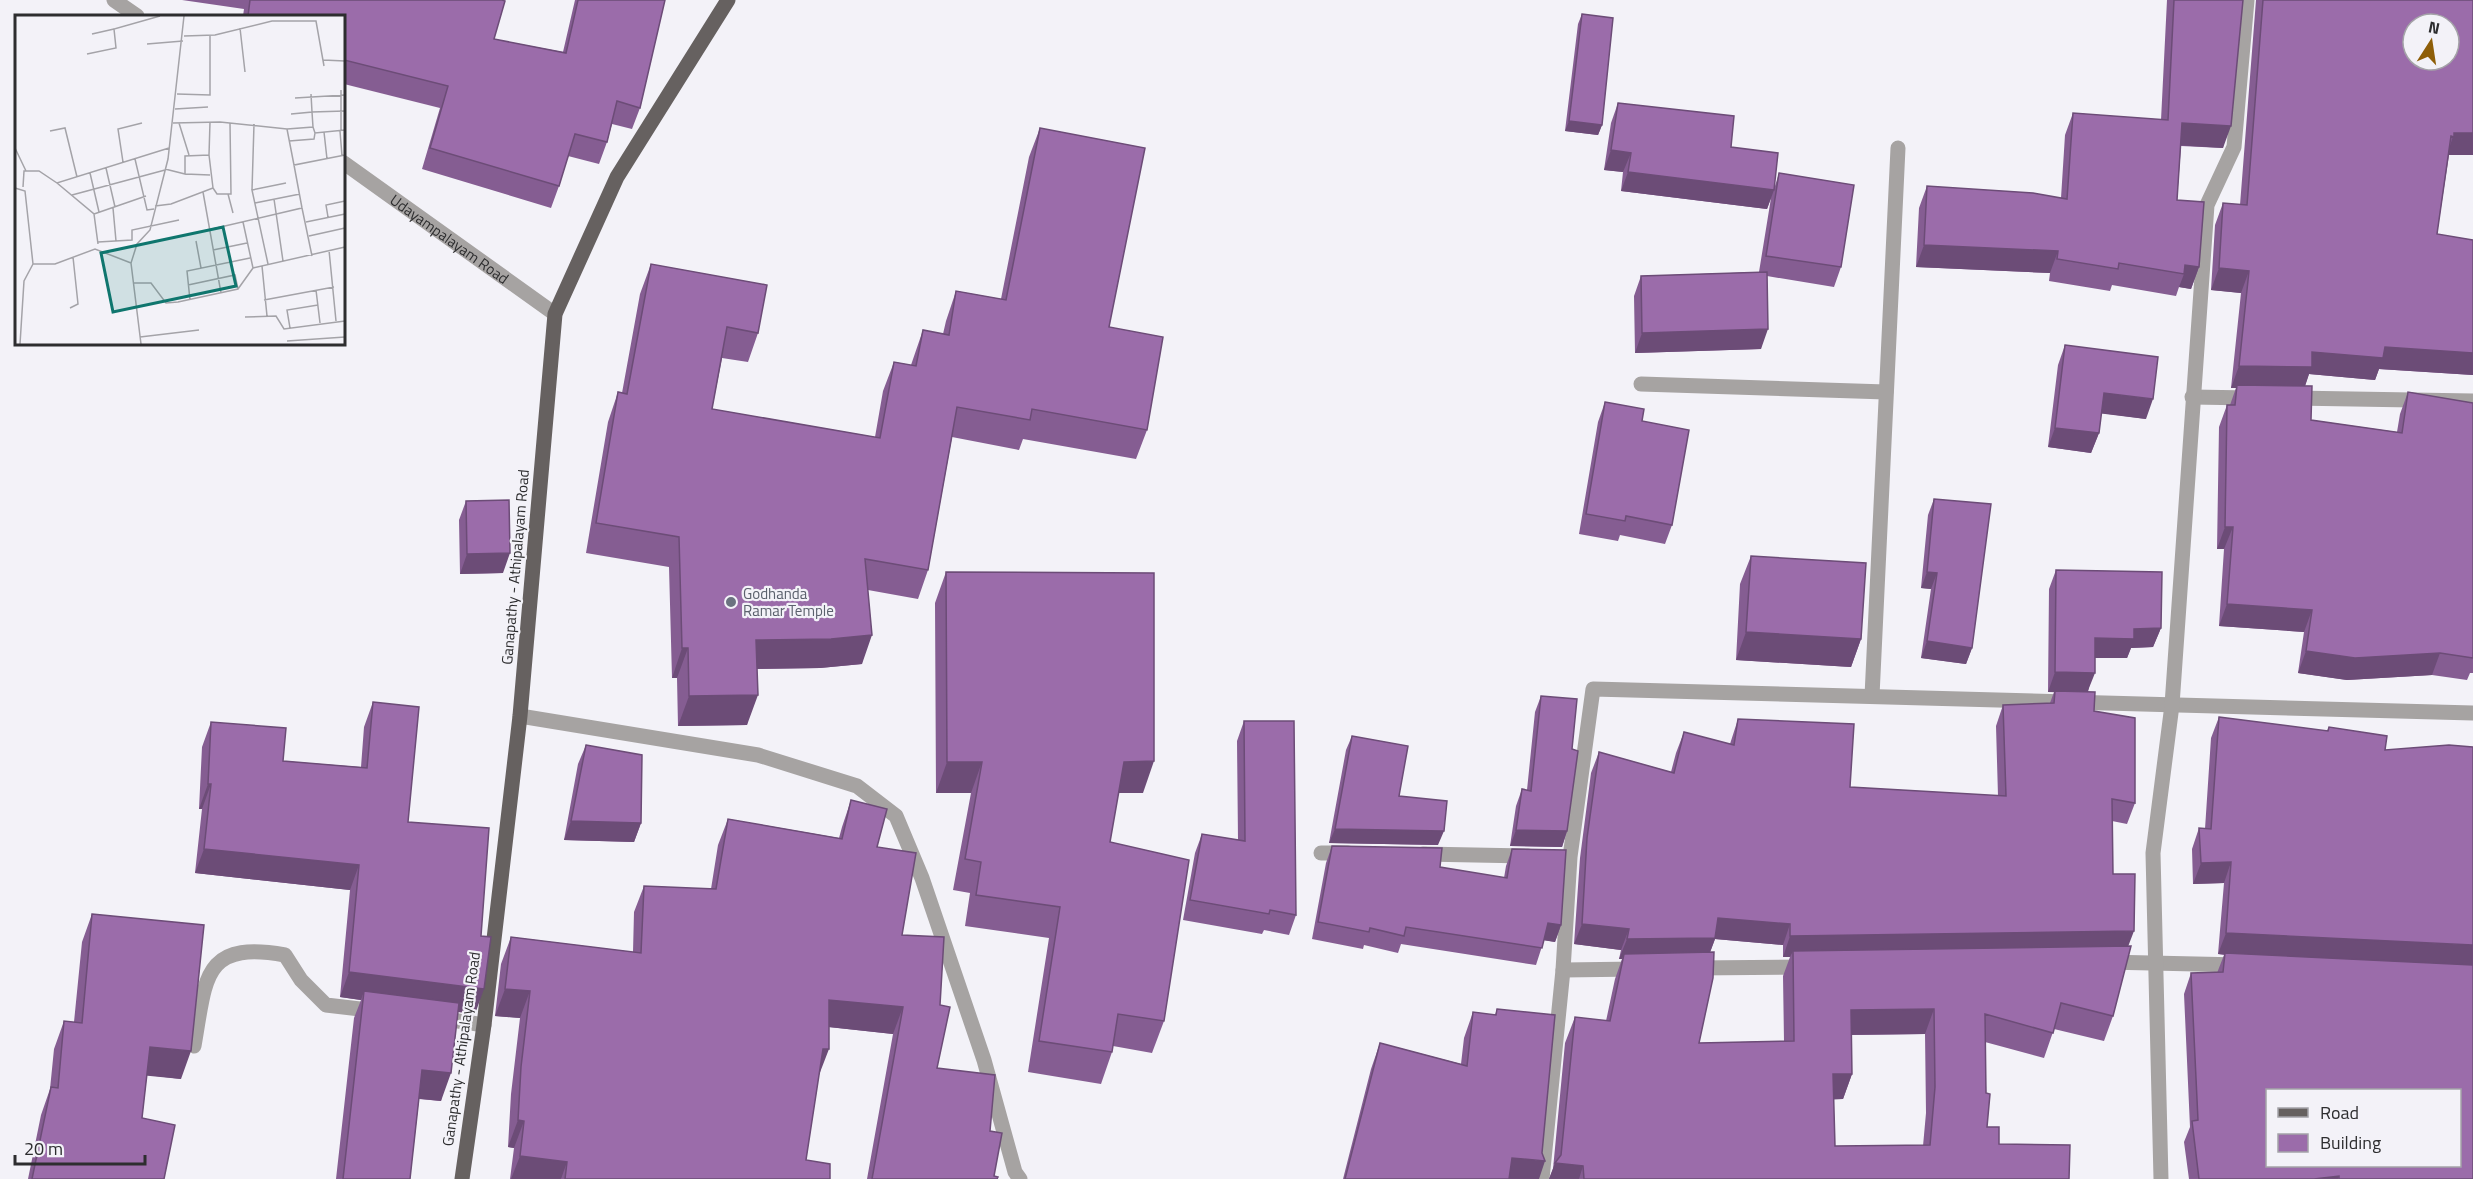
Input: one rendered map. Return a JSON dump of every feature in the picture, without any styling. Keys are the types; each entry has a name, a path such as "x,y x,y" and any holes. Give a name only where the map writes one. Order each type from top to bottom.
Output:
{"main road":[{"name":"Ganapathy - Athipalayam Road","path":"462,1179 484,1025 520,716 555,314 617,177 728,0"}],"street":[{"path":"114,0 136,15"},
{"path":"2161,1179 2153,853 2172,705 2207,205 2234,147 2247,0"},
{"path":"1872,696 1898,148"},
{"name":"Udayampalayam Road","path":"345,164 555,314"},
{"path":"1641,384 1886,392"},
{"path":"2192,397 2473,401"},
{"path":"1542,1179 1563,970 1558,857 1593,689 2473,712"},
{"path":"520,716 758,755 857,786 896,816 938,924 984,1060 1015,1172 1020,1179"},
{"path":"1321,853 1368,854"},
{"path":"1404,854 1558,857"},
{"path":"194,1046 204,989 214,964 235,953 264,951 285,955 301,980 326,1005 398,1014"},
{"path":"2095,962 2154,961 2260,966"},
{"path":"1681,969 1823,966"},
{"path":"1563,970 1658,969"},
{"path":"422,1016 484,1025"}],"building":[{"path":"250,0 502,0 505,1 494,39 566,53 578,0 665,0 640,108 617,101 607,142 575,134 559,186 430,148 448,86 345,60 345,15 248,15"},
{"path":"2174,0 2243,0 2231,126 2182,123 2177,200 2204,202 2199,267 2185,265 2184,274 2119,263 2118,269 2057,259 2058,251 1924,245 1927,186 2033,193 2067,199 2073,113 2168,120"},
{"path":"2263,0 2473,0 2473,133 2454,133 2454,137 2451,136 2437,234 2473,240 2473,353 2385,347 2383,358 2312,352 2312,367 2239,366 2249,271 2219,268 2223,203 2247,205"},
{"path":"1582,14 1613,18 1602,125 1569,121"},
{"path":"1618,103 1734,116 1731,147 1778,153 1774,190 1628,172 1631,153 1611,150"},
{"path":"1040,128 1145,148 1109,327 1163,337 1147,430 1032,409 1030,420 957,407 928,570 865,559 872,635 831,639 756,640 758,695 689,696 688,648 682,648 679,537 596,523 618,392 627,394 651,264 767,285 758,333 727,327 712,409 880,438 894,362 916,366 923,330 949,335 956,291 1006,300"},
{"path":"1779,173 1854,185 1841,267 1766,256"},
{"path":"1767,272 1768,329 1642,333 1641,276"},
{"path":"2065,345 2158,357 2153,399 2104,393 2099,433 2055,428"},
{"path":"2237,385 2312,386 2311,420 2402,433 2408,392 2473,403 2473,658 2440,653 2355,658 2306,651 2312,610 2227,604 2233,527 2225,527 2227,405 2235,405"},
{"path":"1605,402 1644,409 1642,421 1689,430 1672,525 1626,516 1625,521 1586,514"},
{"path":"1934,499 1991,504 1972,648 1927,641 1937,573 1927,572"},
{"path":"509,500 510,553 467,554 466,501"},
{"path":"1751,556 1866,563 1861,639 1746,632"},
{"path":"2056,570 2162,572 2161,628 2134,629 2134,639 2095,638 2095,673 2055,672"},
{"path":"946,572 1154,573 1154,761 1124,762 1110,842 1189,860 1164,1021 1118,1014 1112,1052 1039,1041 1060,907 976,895 981,862 965,859 982,762 947,762"},
{"path":"2055,691 2095,692 2094,711 2135,718 2135,803 2112,799 2113,874 2135,874 2134,931 1790,936 1790,924 1718,918 1715,938 1627,939 1629,929 1582,924 1587,838 1599,752 1674,773 1684,732 1734,745 1738,719 1854,724 1850,787 2006,796 2003,705 2054,703"},
{"path":"1541,696 1577,699 1572,749 1578,751 1567,831 1516,830 1522,789 1531,791"},
{"path":"373,702 419,707 408,822 489,828 481,936 491,937 484,989 349,972 359,865 204,849 211,784 208,784 211,722 286,728 283,761 367,768"},
{"path":"2219,717 2328,731 2329,727 2387,736 2385,750 2449,745 2473,747 2473,945 2226,933 2231,862 2201,863 2199,828 2211,829"},
{"path":"1244,721 1294,721 1296,915 1270,910 1269,914 1190,900 1202,834 1245,841"},
{"path":"1352,736 1408,746 1399,796 1447,801 1444,831 1335,829"},
{"path":"586,745 642,755 641,823 571,821"},
{"path":"851,800 887,809 877,847 916,853 902,935 944,937 940,1005 950,1007 937,1068 995,1075 990,1131 1002,1133 994,1176 998,1177 997,1179 872,1179 903,1007 829,1000 829,1049 823,1049 806,1160 830,1164 830,1179 565,1179 567,1162 520,1156 524,1121 518,1120 521,1067 530,991 505,989 511,937 641,953 644,886 716,889 728,819 842,839"},
{"path":"1332,846 1442,848 1440,867 1507,878 1512,849 1566,850 1561,925 1548,923 1542,948 1406,927 1404,936 1370,928 1369,932 1318,922"},
{"path":"92,914 204,925 191,1051 150,1047 142,1118 175,1125 164,1179 32,1179 51,1087 58,1088 64,1021 82,1023"},
{"path":"2131,946 2113,1016 2061,1003 2053,1033 1985,1014 1986,1093 1990,1094 1987,1127 1999,1127 1999,1144 2070,1145 2069,1179 1584,1179 1583,1166 1555,1163 1561,1155 1575,1017 1610,1021 1624,954 1714,952 1713,978 1699,1043 1794,1041 1793,951","holes":["1934,1009 1935,1087 1930,1145 1835,1146 1833,1074 1852,1074 1851,1010"]},
{"path":"2225,953 2473,965 2473,1179 2339,1179 2339,1176 2314,1179 2199,1179 2192,1121 2198,1120 2191,973 2223,972"},
{"path":"364,991 459,1003 451,1073 422,1070 410,1179 343,1179"},
{"path":"1497,1009 1555,1015 1542,1153 1545,1161 1512,1158 1509,1179 1345,1179 1380,1043 1467,1066 1473,1012 1496,1015"}],"place":[{"name":"Godhanda Ramar Temple","path":"731,602"}]}
